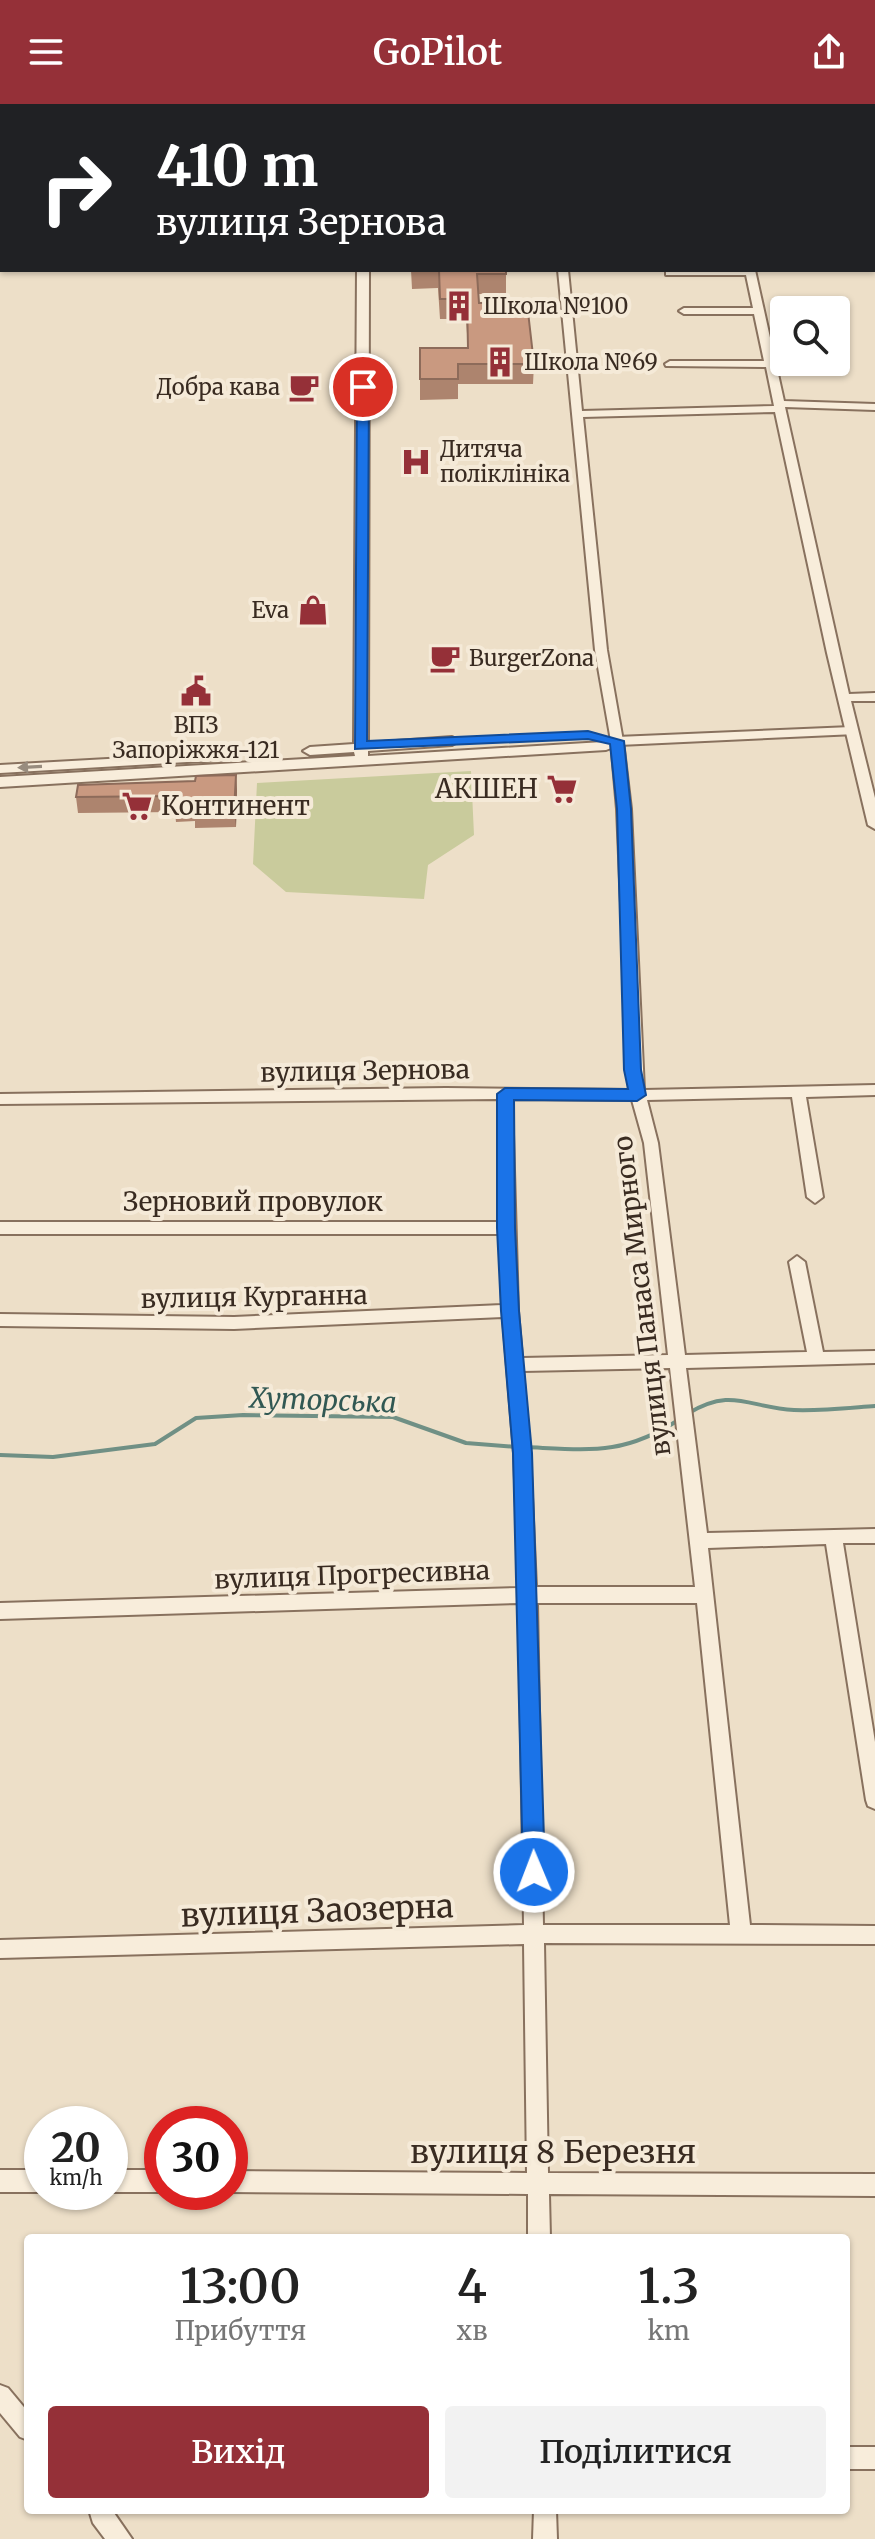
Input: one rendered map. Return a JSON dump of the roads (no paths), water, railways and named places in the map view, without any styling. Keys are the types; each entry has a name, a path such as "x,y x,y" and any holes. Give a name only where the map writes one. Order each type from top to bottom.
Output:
{"street":[{"path":"361,753 363,272"},
{"name":"вулиця Панаса Мирного","path":"563,272 601,650 617,741 624,809 633,1070 651,1143 699,1541 741,1935"},
{"path":"669,273 710,272"},
{"path":"670,364 770,364 750,272"},
{"path":"684,311 759,311"},
{"path":"773,376 851,731 875,825"},
{"path":"578,414 779,406 875,407"},
{"path":"844,698 875,697"},
{"path":"361,753 387,744 617,741 851,731"},
{"path":"0,782 361,753 476,752 590,741"},
{"path":"0,769 319,757"},
{"name":"вулиця Зернова","path":"0,1099 637,1095 875,1090"},
{"path":"798,1091 815,1197"},
{"path":"505,1094 506,1228 522,1446 528,1595 526,1623 536,1934 539,2234"},
{"name":"Зерновий провулок","path":"0,1228 506,1228"},
{"path":"797,1262 816,1359"},
{"name":"вулиця Курганна","path":"0,1320 234,1323 510,1311"},
{"path":"514,1365 677,1364 875,1357"},
{"path":"833,1536 875,1800"},
{"path":"699,1541 875,1536"},
{"name":"вулиця Прогресивна","path":"0,1611 528,1595 705,1595"},
{"name":"вулиця Заозерна","path":"0,1949 536,1934 875,1935"},
{"path":"0,2181 24,2181"},
{"name":"вулиця 8 Березня","path":"248,2182 875,2185"},
{"path":"0,2396 24,2424"},
{"path":"850,2458 875,2458"},
{"path":"101,2514 120,2539"},
{"path":"545,2514 545,2539"}],"waterway":[{"name":"Хуторська","path":"687,1414 717,1401 729,1400 794,1410 875,1406"},
{"name":"Хуторська","path":"0,1455 53,1457 155,1444 196,1418 243,1415 393,1417 466,1443 516,1447"},
{"name":"Хуторська","path":"525,1447 588,1449 623,1445 660,1431 680,1419"}],"place":[{"name":"Школа №100","path":"459,306"},
{"name":"Школа №69","path":"500,362"},
{"name":"Добра кава","path":"304,387"},
{"name":"Дитяча поліклініка","path":"416,462"},
{"name":"Eva","path":"313,610"},
{"name":"BurgerZona","path":"445,658"},
{"name":"ВПЗ Запоріжжя-121","path":"196,691"},
{"name":"АКШЕН","path":"562,789"},
{"name":"Континент","path":"137,806"}]}
